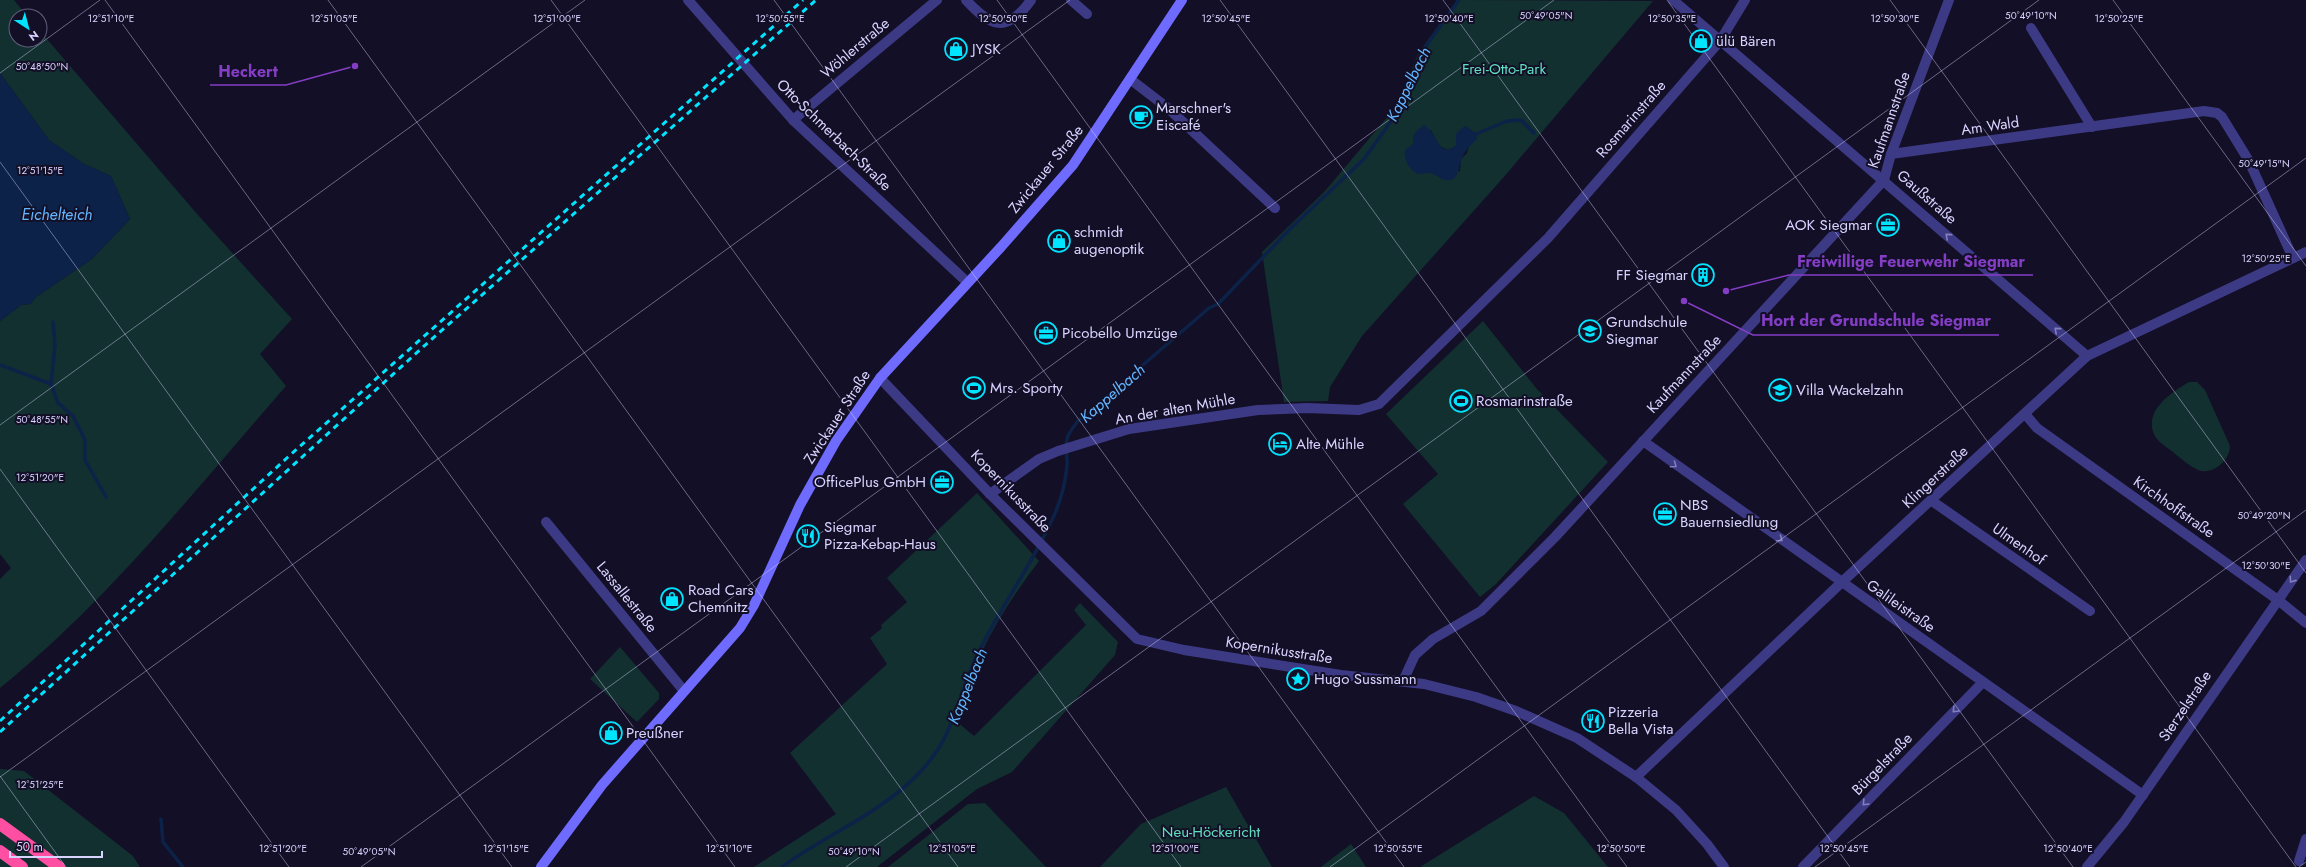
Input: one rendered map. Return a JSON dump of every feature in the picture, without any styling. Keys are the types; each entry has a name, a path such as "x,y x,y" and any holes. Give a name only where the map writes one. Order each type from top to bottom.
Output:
{"highway":[{"path":"0,824 59,867"},
{"path":"0,851 22,867"}],"main road":[{"name":"Zwickauer Straße","path":"541,867 602,785 684,691 723,649 750,611 800,505 836,441 880,378 1045,198 1073,165 1166,22 1182,0"}],"street":[{"name":"Otto-Schmerbach-Straße","path":"688,0 793,120 967,282"},
{"name":"Wöhlerstraße","path":"793,120 937,0"},
{"path":"966,0 988,21 997,22 1017,18 1030,0"},
{"path":"1071,0 1087,14"},
{"name":"Gaußstraße","path":"1673,0 2087,356"},
{"name":"Rosmarinstraße","path":"1333,408 1359,410 1379,404 1548,238 1720,41 1745,0"},
{"name":"Kaufmannstraße","path":"1403,681 1415,655 1433,639 1481,611 1555,537 1884,180 1891,154 1949,0"},
{"path":"2032,28 2092,126"},
{"path":"1130,79 1169,109 1275,208"},
{"name":"Am Wald","path":"1891,154 2204,111 2217,113 2222,117 2250,161 2293,258"},
{"name":"Klingerstraße","path":"1636,777 1842,582 1932,501 2087,356 2306,252"},
{"name":"Kopernikusstraße","path":"880,378 990,494 1137,639 1184,650 1341,675 1424,684 1476,697 1516,711 1577,738 1636,777 1686,821 1724,867"},
{"name":"An der alten Mühle","path":"990,494 1039,459 1058,451 1129,430 1258,410 1333,408"},
{"name":"Kirchhoffstraße","path":"2025,414 2037,428 2278,600 2306,623"},
{"name":"Galileistraße","path":"1643,441 2142,795"},
{"name":"Ulmenhof","path":"1932,501 2090,611"},
{"name":"Lassallestraße","path":"546,522 684,691"},
{"name":"Sterzelstraße","path":"2087,867 2124,822 2306,560"},
{"name":"Bürgelstraße","path":"1803,867 1982,682"},
{"path":"2299,861 2306,839"}],"green space":[{"path":"0,0 14,0 20,8 8,8 8,48 48,48 48,40 198,215 292,319 260,354 286,386 114,582 40,654 0,688 0,579 11,568 0,554 0,321 21,305 30,304 36,297 92,259 130,219 111,176 84,164 49,140 0,73"},
{"name":"Frei-Otto-Park","path":"1457,0 1653,1 1503,178 1362,336 1330,387 1328,401 1284,402 1262,252 1325,191 1395,108 1419,52","holes":["1465,126 1476,134 1474,141 1469,145 1467,153 1461,159 1460,171 1433,173 1424,172 1416,170 1410,166 1407,160 1408,150 1413,144 1414,135 1431,130 1438,145 1448,150 1456,146 1456,138"]},
{"path":"1483,321 1536,388 1608,462 1496,584 1480,597 1403,504 1438,474 1386,414"},
{"path":"2189,382 2197,382 2205,390 2230,446 2228,456 2225,460 2212,470 2201,471 2187,463 2158,440 2152,427 2152,418 2161,403"},
{"path":"977,493 1039,561 1012,598 990,636 971,677 956,721 974,736 1086,625 1074,610 1080,603 1118,642 1115,655 1012,772 977,789 877,867 754,867 836,814 790,753 887,664 870,638 882,628 881,625 907,602 887,578"},
{"path":"620,647 659,693 659,699 637,722 590,679"},
{"path":"0,769 24,771 133,856 140,867 0,867"},
{"name":"Neu-Höckericht","path":"1226,787 1272,867 1100,867 1141,824"},
{"path":"1534,796 1564,813 1608,867 1420,867"},
{"path":"985,803 1046,867 888,867 968,804"},
{"path":"1351,844 1366,867 1321,867"}],"water":[{"name":"Eichelteich","path":"0,73 49,140 84,164 111,176 130,219 92,259 36,297 30,304 21,305 0,321"},
{"path":"1424,125 1431,131 1441,147 1448,150 1456,146 1456,134 1463,127 1468,127 1476,134 1477,139 1463,155 1458,173 1453,179 1445,180 1430,173 1418,174 1412,170 1408,164 1405,157 1405,150 1413,144 1415,132"}],"waterway":[{"name":"Kappelbach","path":"782,867 889,799 906,786 932,758 953,720 967,679 981,646 1031,561 1056,512 1066,474 1067,439 1073,428 1078,421 1209,308 1218,304 1291,228 1364,159 1392,120 1410,85 1421,53 1459,0"},
{"path":"1476,134 1507,121 1521,120 1534,133"},
{"path":"53,322 55,345 51,384 58,403 73,416 85,440 85,460 106,497"},
{"path":"0,365 51,384"},
{"path":"161,819 163,842 183,867"}],"railway":[{"path":"0,721 288,457 803,0"},
{"path":"0,732 423,347 816,0"}],"place":[{"name":"ülü Bären","path":"1701,41"},
{"name":"JYSK","path":"956,49"},
{"name":"Heckert","path":"355,66"},
{"name":"Marschner's Eiscafé","path":"1141,117"},
{"name":"AOK Siegmar","path":"1888,225"},
{"name":"schmidt augenoptik","path":"1059,241"},
{"name":"FF Siegmar","path":"1703,275"},
{"name":"Freiwillige Feuerwehr Siegmar","path":"1726,291"},
{"name":"Hort der Grundschule Siegmar","path":"1684,301"},
{"name":"Grundschule Siegmar","path":"1590,331"},
{"name":"Picobello Umzüge","path":"1046,333"},
{"name":"Mrs. Sporty","path":"974,388"},
{"name":"Villa Wackelzahn","path":"1780,390"},
{"name":"Rosmarinstraße","path":"1461,401"},
{"name":"Alte Mühle","path":"1280,444"},
{"name":"OfficePlus GmbH","path":"942,482"},
{"name":"NBS Bauernsiedlung","path":"1665,514"},
{"name":"Siegmar Pizza-Kebap-Haus","path":"808,536"},
{"name":"Road Cars Chemnitz","path":"672,599"},
{"name":"Hugo Sussmann","path":"1298,679"},
{"name":"Pizzeria Bella Vista","path":"1593,721"},
{"name":"Preußner","path":"611,733"}]}
